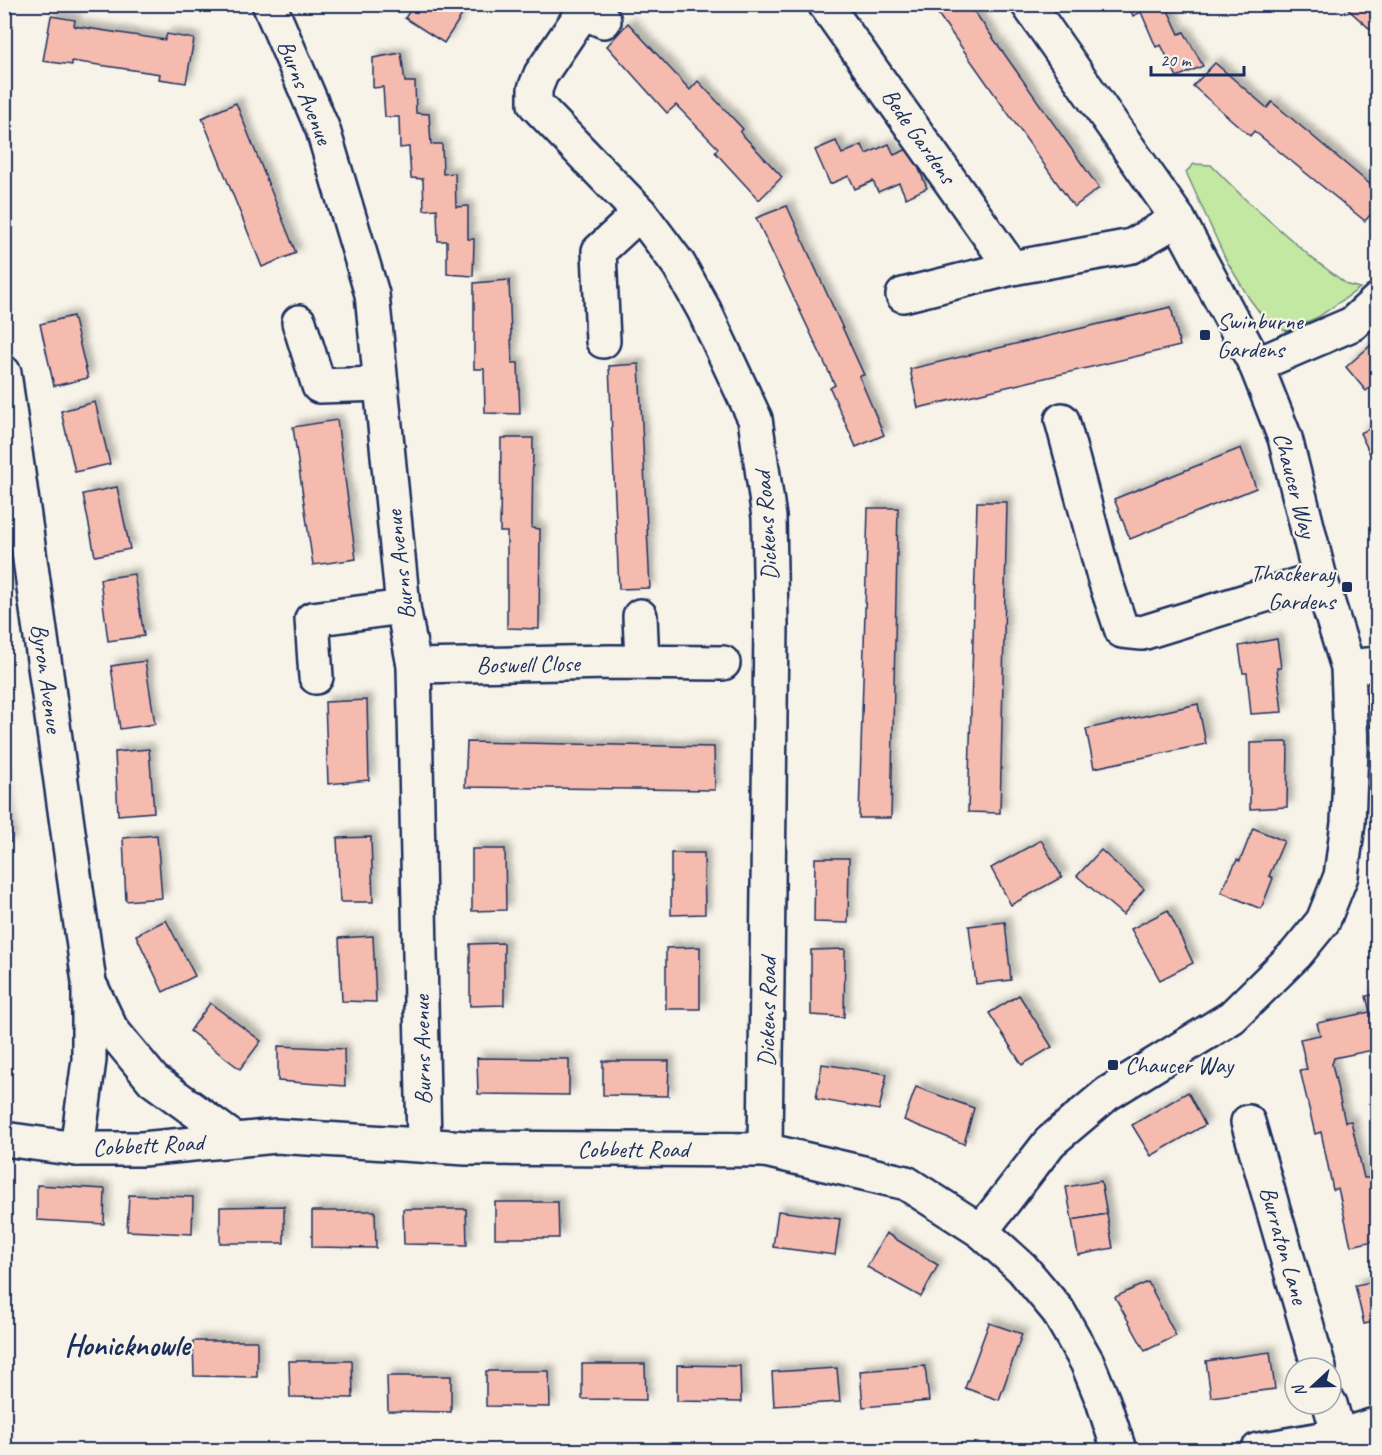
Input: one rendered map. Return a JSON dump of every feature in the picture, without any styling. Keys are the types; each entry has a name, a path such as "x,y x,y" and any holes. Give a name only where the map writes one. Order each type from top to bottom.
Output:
{"street":[{"name":"Burns Avenue","path":"269,4 323,130 372,294 403,607 414,666 424,1145"},
{"name":"Bede Gardens","path":"825,4 1012,268"},
{"name":"Chaucer Way","path":"981,1231 1050,1142 1107,1094 1232,1017 1296,954 1323,921 1341,876 1348,823 1351,749 1363,665 1320,578 1285,438 1256,365 1178,219 1028,4"},
{"name":"Dickens Road","path":"604,21 583,12 541,75 535,89 536,104 640,213 679,265 704,310 755,419 767,499 771,625 765,1150"},
{"path":"603,341 599,250 640,213"},
{"path":"903,295 1012,268 1132,246 1178,219"},
{"path":"1256,365 1352,324 1377,300"},
{"path":"299,322 319,386 381,384"},
{"name":"Byron Avenue","path":"4,373 89,982 89,1060 77,1149"},
{"path":"1062,420 1104,577 1122,631 1142,633 1320,578"},
{"path":"316,677 312,619 403,607"},
{"path":"640,616 642,662"},
{"name":"Boswell Close","path":"414,666 723,663"},
{"name":"Byron Avenue","path":"89,982 111,1029 153,1080 234,1139"},
{"name":"Burraton Lane","path":"1248,1122 1316,1356"},
{"name":"Cobbett Road","path":"4,1139 77,1149 142,1149 276,1136 466,1148 765,1150 906,1183 981,1231 1022,1268 1058,1311 1087,1362 1119,1450"},
{"path":"1334,1416 1340,1436"},
{"path":"1258,1450 1340,1436 1377,1424"}],"green space":[{"path":"1194,164 1211,165 1246,200 1312,258 1348,285 1360,288 1318,317 1286,331 1266,321 1226,260 1186,172"},
{"path":"1377,689 1377,786 1368,713"}],"building":[{"path":"414,4 469,4 444,43 405,18"},
{"path":"931,4 969,4 1099,188 1074,207"},
{"path":"1128,4 1165,4 1179,34 1184,32 1203,66 1177,77 1161,45 1156,47 1141,12 1133,16"},
{"path":"1342,4 1378,4 1378,36"},
{"path":"51,16 75,20 74,26 165,40 167,34 194,39 186,83 159,79 160,74 72,61 72,65 43,61"},
{"path":"628,23 690,90 698,81 743,129 740,132 782,177 759,200 715,152 718,148 676,105 667,113 607,46"},
{"path":"401,53 405,82 415,82 416,113 429,114 431,144 442,144 443,174 455,173 456,207 468,206 468,239 474,239 473,276 447,274 447,241 438,241 437,209 424,210 423,179 411,178 409,147 400,148 399,117 385,117 383,87 373,88 373,58"},
{"path":"1215,63 1267,108 1272,102 1378,191 1378,206 1365,221 1254,131 1250,136 1193,86"},
{"path":"236,103 296,253 262,267 202,118"},
{"path":"836,141 842,154 862,145 866,154 889,144 894,155 910,148 927,188 906,198 899,183 878,192 873,181 855,189 849,176 830,184 815,150"},
{"path":"787,206 864,375 859,376 884,435 856,447 830,388 835,385 756,218"},
{"path":"509,280 512,363 518,363 520,414 485,413 484,369 474,369 474,283"},
{"path":"1171,307 1180,346 918,408 910,369"},
{"path":"73,316 88,378 54,386 40,324"},
{"path":"1378,339 1378,381 1366,391 1346,367"},
{"path":"639,364 650,588 619,589 609,366"},
{"path":"95,402 110,464 75,472 61,411"},
{"path":"337,420 356,559 313,565 293,427"},
{"path":"1378,425 1378,470 1360,433"},
{"path":"501,438 533,438 532,528 540,529 539,629 507,628 507,532 500,532"},
{"path":"1241,448 1256,488 1130,539 1114,499"},
{"path":"117,487 130,549 95,556 83,494"},
{"path":"977,502 1007,502 1000,813 968,812"},
{"path":"868,508 898,508 891,818 859,818"},
{"path":"134,574 144,636 108,641 100,579"},
{"path":"1277,639 1281,668 1277,668 1282,712 1251,714 1247,673 1243,673 1239,646"},
{"path":"145,661 155,724 120,729 111,666"},
{"path":"367,700 369,780 328,784 325,702"},
{"path":"1198,704 1206,744 1094,768 1086,729"},
{"path":"467,742 714,747 715,790 465,787"},
{"path":"1288,742 1287,807 1250,809 1250,743"},
{"path":"149,749 154,812 118,815 115,752"},
{"path":"4,776 11,842 4,843"},
{"path":"1253,828 1284,841 1269,876 1273,878 1261,909 1221,892 1237,860 1240,861"},
{"path":"157,835 162,898 126,901 123,838"},
{"path":"371,837 373,902 340,902 337,838"},
{"path":"1041,840 1062,877 1011,905 991,868"},
{"path":"472,849 505,849 506,910 472,911"},
{"path":"1101,850 1144,889 1123,915 1077,876"},
{"path":"671,853 704,853 705,914 671,915"},
{"path":"815,858 849,858 848,923 814,922"},
{"path":"1168,910 1193,963 1160,980 1131,929"},
{"path":"166,920 195,976 163,992 136,935"},
{"path":"1005,922 1011,980 976,984 969,926"},
{"path":"373,936 376,1002 342,1001 339,938"},
{"path":"504,943 504,1005 470,1006 470,944"},
{"path":"700,947 700,1009 666,1009 666,948"},
{"path":"845,949 844,1017 811,1015 811,950"},
{"path":"1378,994 1378,1049 1334,1058 1332,1064 1345,1122 1351,1121 1364,1178 1370,1178 1378,1208 1378,1240 1351,1246 1338,1188 1333,1190 1321,1132 1315,1134 1300,1070 1307,1069 1300,1039 1320,1035 1317,1023 1370,1012 1366,996"},
{"path":"1019,995 1052,1047 1022,1065 989,1013"},
{"path":"210,1003 261,1041 240,1069 190,1031"},
{"path":"278,1046 344,1049 345,1086 278,1081"},
{"path":"477,1058 569,1059 569,1095 478,1094"},
{"path":"603,1061 669,1061 668,1096 603,1095"},
{"path":"822,1064 887,1074 879,1110 816,1099"},
{"path":"916,1087 974,1108 964,1144 904,1120"},
{"path":"1188,1092 1205,1125 1151,1156 1132,1125"},
{"path":"1101,1181 1107,1214 1072,1220 1066,1187"},
{"path":"37,1185 105,1189 104,1224 37,1220"},
{"path":"129,1195 193,1197 192,1234 127,1231"},
{"path":"495,1202 558,1202 559,1238 495,1238"},
{"path":"284,1206 284,1243 220,1243 220,1207"},
{"path":"403,1209 466,1209 467,1245 404,1244"},
{"path":"312,1211 375,1211 376,1248 312,1247"},
{"path":"778,1211 840,1219 835,1255 773,1247"},
{"path":"1107,1214 1113,1248 1078,1255 1072,1220"},
{"path":"886,1233 938,1265 921,1297 867,1267"},
{"path":"1378,1281 1378,1321 1364,1324 1355,1285"},
{"path":"1148,1282 1176,1336 1145,1351 1115,1297"},
{"path":"989,1323 1022,1334 999,1400 965,1388"},
{"path":"193,1341 257,1341 257,1377 194,1376"},
{"path":"1270,1352 1275,1389 1211,1397 1206,1361"},
{"path":"289,1361 352,1361 353,1398 290,1397"},
{"path":"582,1364 645,1364 646,1400 582,1399"},
{"path":"677,1365 740,1366 741,1402 677,1401"},
{"path":"925,1366 929,1401 863,1407 860,1371"},
{"path":"837,1368 840,1402 774,1406 772,1372"},
{"path":"486,1371 549,1371 550,1407 486,1406"},
{"path":"387,1376 451,1376 451,1412 388,1411"}],"place":[{"name":"Swinburne Gardens","path":"1205,335"},
{"name":"Thackeray Gardens","path":"1347,587"},
{"name":"Chaucer Way","path":"1113,1065"}],"district":[{"name":"Honicknowle","path":"127,1345"}]}
